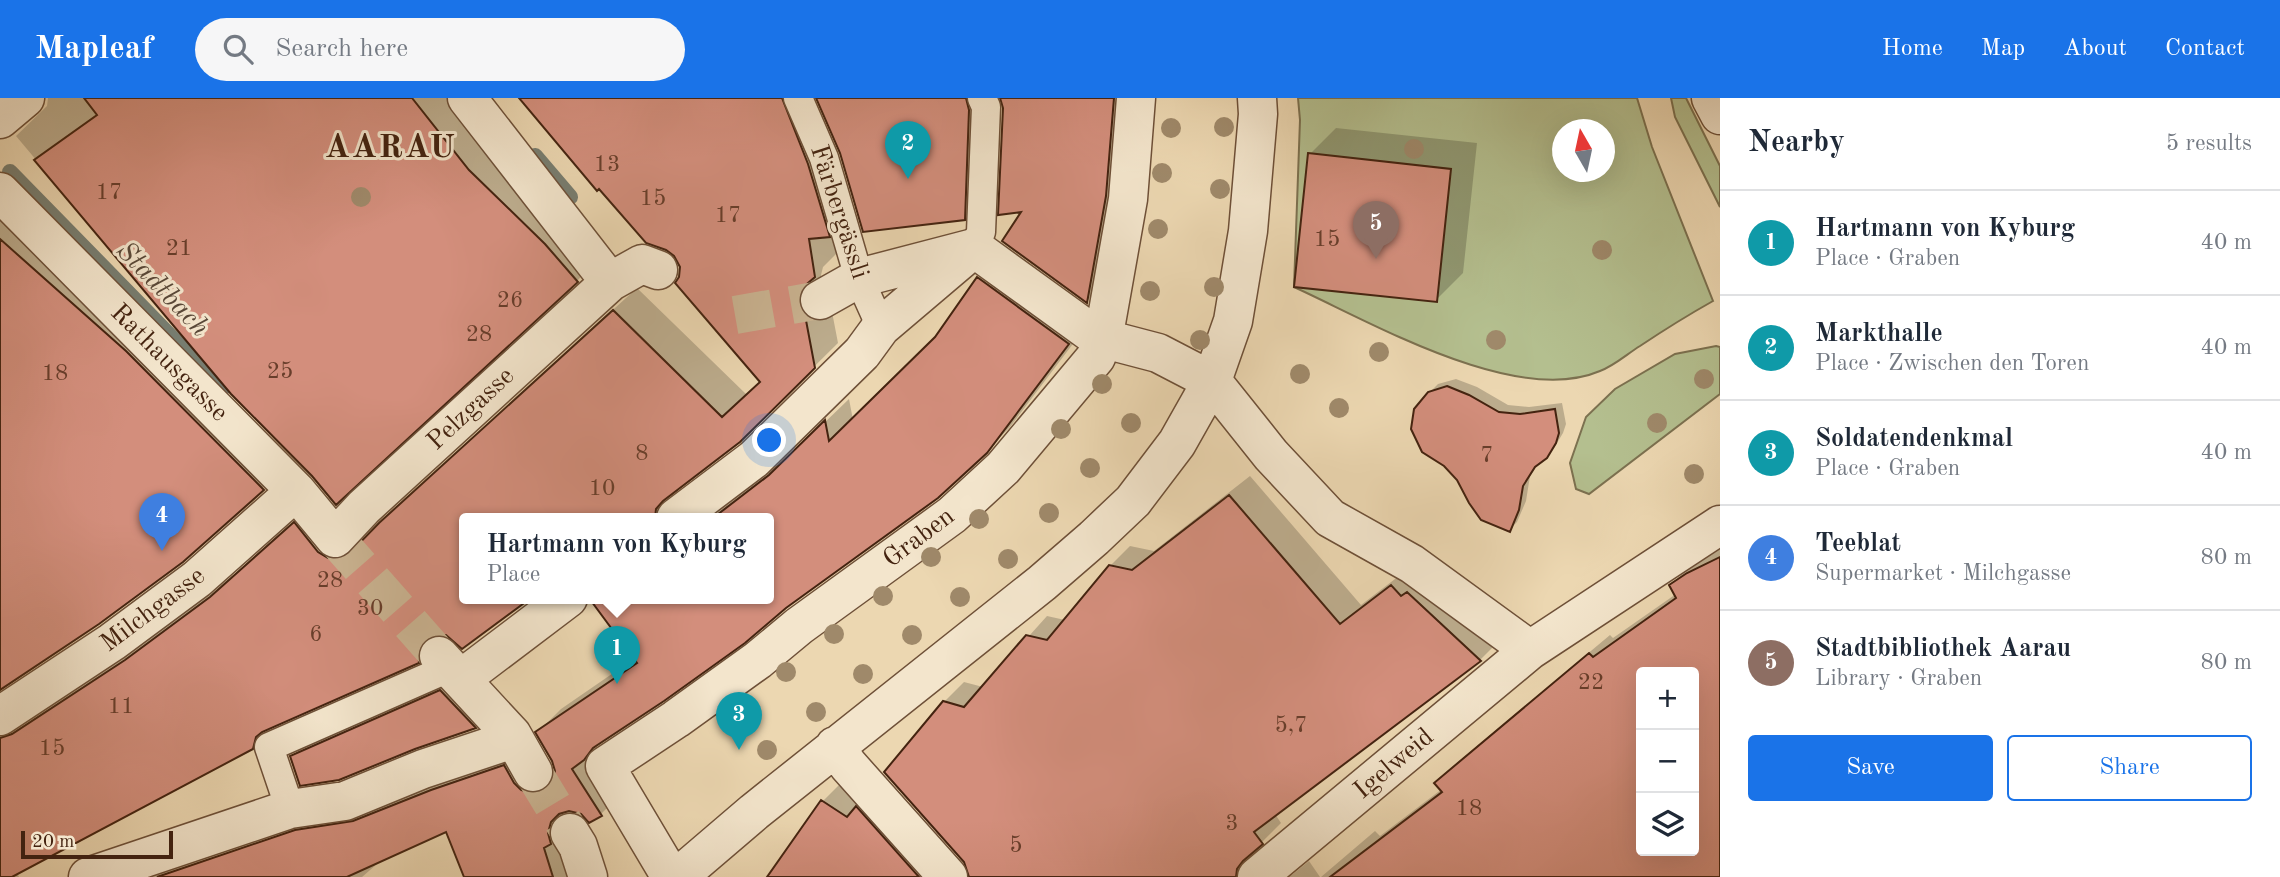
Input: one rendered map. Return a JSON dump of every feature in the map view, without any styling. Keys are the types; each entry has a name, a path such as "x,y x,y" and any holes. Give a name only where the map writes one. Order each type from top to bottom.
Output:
{"street":[{"path":"0,119 25,98"},
{"path":"467,98 610,282"},
{"name":"Graben","path":"670,877 605,766 758,660 799,626 951,515 1003,468 1096,357 1103,340 1128,199 1136,98"},
{"path":"678,877 835,746 1042,583 1133,500 1177,443 1212,381 1233,321 1248,231 1257,98"},
{"path":"1711,98 1720,115"},
{"name":"Rathausgasse","path":"0,192 296,491 335,538"},
{"path":"820,300 859,278 974,248"},
{"path":"683,513 754,459 871,340 974,248"},
{"path":"974,248 1103,340 1158,353 1212,381 1271,455 1330,518 1412,564 1530,650"},
{"name":"Pelzgasse","path":"335,538 364,507 610,282 642,264 658,270"},
{"name":"Milchgasse","path":"0,716 112,642 197,579 296,491"},
{"name":"Igelweid","path":"1257,877 1530,650 1720,525"},
{"path":"533,772 512,735 450,667 558,604"},
{"path":"88,877 290,809 345,801 422,769 501,743 512,735"},
{"path":"835,746 848,765 948,877"},
{"path":"570,834 578,846 588,877"}],"lane":[{"name":"Färbergässli","path":"797,98 824,158 859,278 871,340"},
{"path":"974,248 981,232 986,107 982,98"},
{"path":"290,809 268,747 450,667"}],"green space":[{"path":"1298,98 1637,98 1652,147 1713,301 1600,371 1566,379 1528,378 1444,356 1294,287 1300,120"},
{"path":"1671,98 1686,98 1720,166 1720,207 1675,117"},
{"path":"1720,347 1720,394 1589,494 1576,489 1570,463 1586,417 1615,389 1675,354"}],"building":[{"path":"84,98 412,98 469,170 545,244 578,282 336,505 312,476 231,394 34,160 97,115"},
{"path":"519,98 782,98 808,164 830,237 809,239 815,277 802,288 798,299 805,315 815,368 740,442 663,501 656,513 459,513 459,604 523,604 462,649 446,635 434,635 425,640 418,649 419,663 262,732 256,737 253,749 12,877 0,877 0,738 12,734 125,660 210,597 294,522 318,552 328,558 340,559 350,553 379,523 613,310 722,417 760,382 675,283 680,267 674,256 646,243 599,189 597,191"},
{"path":"816,98 966,98 969,110 965,220 863,232 840,153"},
{"path":"1000,98 1114,98 1106,196 1087,303 1002,241 1021,212 998,215 1003,108"},
{"path":"1308,153 1451,169 1437,302 1294,287"},
{"path":"0,239 126,351 264,490 183,562 99,624 0,690"},
{"path":"977,277 1069,344 987,453 938,498 786,608 745,643 593,748 584,760 572,769 602,816 589,823 581,814 569,811 559,814 551,822 548,833 551,844 544,848 553,877 464,877 446,832 347,877 157,877 295,830 353,821 504,765 521,790 532,794 544,791 552,782 555,771 535,732 637,663 593,604 774,604 774,513 720,513 769,475 825,420 829,441 935,337"},
{"path":"1447,386 1499,412 1520,414 1555,409 1559,433 1556,443 1523,486 1519,510 1510,532 1481,520 1457,480 1444,466 1422,452 1411,429 1414,409 1428,392"},
{"path":"1229,495 1340,624 1391,585 1401,596 1407,592 1481,661 1254,832 1263,844 1243,861 1237,869 1236,877 969,877 964,862 884,772 943,701 964,707 1026,635 1047,640 1109,565 1132,570"},
{"path":"1720,557 1720,877 1330,877 1442,792 1434,783 1589,653 1593,657 1676,598 1669,585"},
{"path":"440,690 476,728 339,780 300,786 290,756"},
{"path":"821,800 847,817 856,806 919,877 767,877"}],"waterway":[{"name":"Stadtbach","path":"535,156 570,197"},
{"name":"Stadtbach","path":"10,172 222,389"}],"tunnel":[{"path":"735,315 820,300"},
{"path":"335,538 439,656"},
{"path":"533,772 570,833"}],"place":[{"name":"Markthalle","path":"908,179"},
{"name":"Stadtbibliothek Aarau","path":"1376,259"},
{"name":"Teeblat","path":"162,551"},
{"name":"Hartmann von Kyburg","path":"617,684"},
{"name":"Soldatendenkmal","path":"739,750"}],"district":[{"name":"AARAU","path":"391,148"}]}
